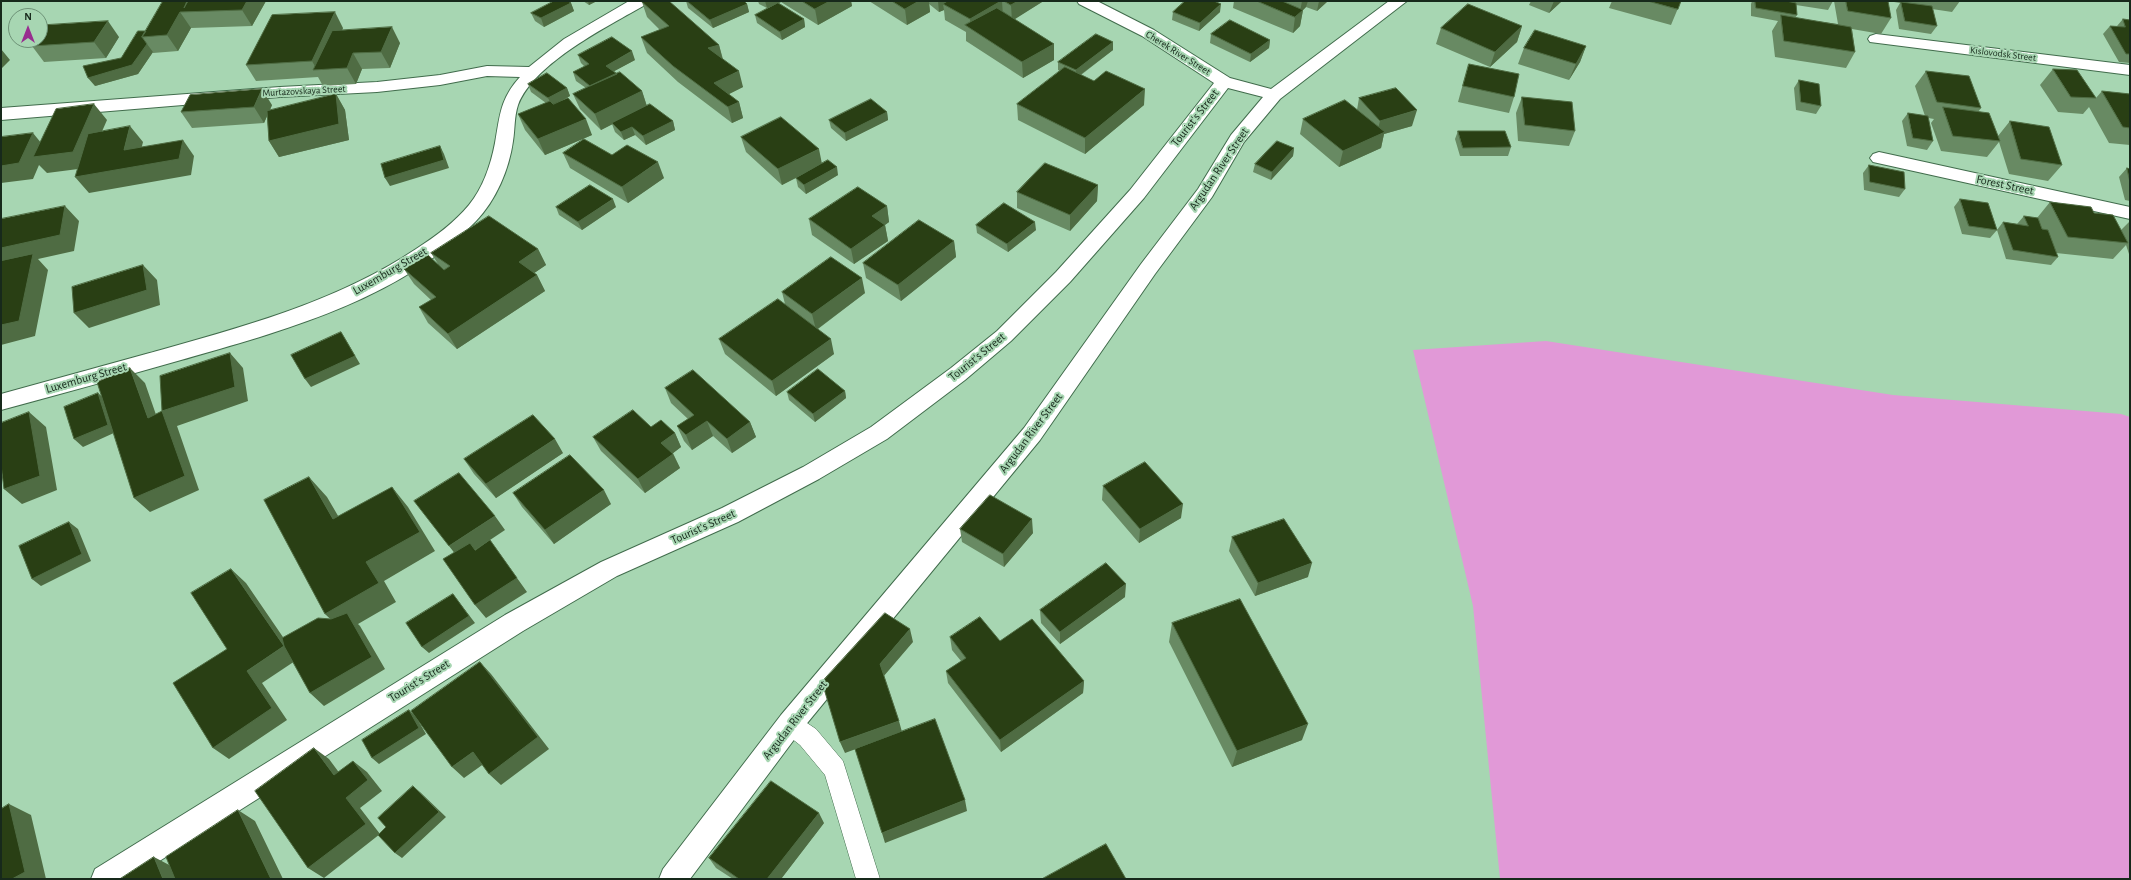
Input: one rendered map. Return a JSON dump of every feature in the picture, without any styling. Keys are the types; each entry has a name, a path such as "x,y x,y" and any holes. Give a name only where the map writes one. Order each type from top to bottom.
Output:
{"street":[{"name":"Luxemburg Street","path":"1,402 260,328 342,297 400,268 447,236 468,218 482,202 496,174 504,143 506,118 512,100 535,72 574,39 641,1"},
{"name":"Cherek River Street","path":"1086,1 1148,33 1224,82 1274,95"},
{"name":"Argudan River Street","path":"673,879 790,724 1032,434 1148,269 1205,193 1237,139 1274,95 1399,1"},
{"name":"Kislovodsk Street","path":"1876,39 2130,70"},
{"name":"Murtazovskaya Street","path":"1,114 264,93 377,87 440,80 487,71 535,72"},
{"name":"Tourist's Street","path":"105,879 514,623 609,569 730,515 810,473 879,433 958,374 1004,336 1063,277 1137,194 1224,82"},
{"name":"Forest Street","path":"1879,158 2130,213"}],"lane":[{"path":"790,724 808,737 835,769 868,879"}],"shaded area":[{"path":"1546,341 1893,395 2121,414 2130,417 2130,879 1500,879 1473,606 1413,350"}],"building":[{"path":"163,1 187,1 184,8 188,1 247,1 242,10 180,12 167,35 142,37"},
{"path":"554,1 568,1 571,3 541,18 531,13"},
{"path":"669,1 719,45 708,48 739,71 714,83 739,102 728,107 673,66 641,37 669,26 642,2"},
{"path":"687,1 744,1 747,4 710,20"},
{"path":"802,1 830,1 815,9"},
{"path":"892,1 919,1 905,9"},
{"path":"948,1 1001,1 970,19 943,4"},
{"path":"1004,1 1018,1 1011,5"},
{"path":"1185,1 1214,1 1221,4 1200,23 1173,12"},
{"path":"1257,1 1282,1 1303,10 1295,17"},
{"path":"1648,1 1681,1 1678,9"},
{"path":"1755,1 1786,1 1796,3 1797,15 1756,8"},
{"path":"1846,1 1888,1 1891,18 1848,11"},
{"path":"1901,2 1932,6 1937,26 1905,21"},
{"path":"778,3 804,19 780,32 755,15"},
{"path":"1468,4 1522,26 1495,52 1441,28"},
{"path":"997,8 1054,44 1022,62 965,25"},
{"path":"335,12 312,61 246,65 272,15"},
{"path":"1781,15 1851,27 1855,52 1784,41"},
{"path":"2123,19 2130,20 2130,54 2126,54 2110,26 2125,27"},
{"path":"1230,20 1270,40 1251,54 1211,34"},
{"path":"108,21 94,42 48,45 48,25"},
{"path":"392,27 381,52 353,53 347,68 313,70 332,31"},
{"path":"1535,30 1586,46 1576,64 1524,48"},
{"path":"138,31 146,31 142,37 147,44 132,65 88,78 83,66 121,58"},
{"path":"1096,34 1113,42 1076,70 1058,62"},
{"path":"612,37 632,51 606,66 617,74 590,86 573,72 589,64 578,55"},
{"path":"1469,64 1519,74 1514,97 1463,86"},
{"path":"1065,67 1094,81 1106,71 1145,89 1085,138 1017,104"},
{"path":"2053,69 2077,70 2096,98 2071,97"},
{"path":"1926,71 1969,76 1981,108 1937,102"},
{"path":"620,72 642,91 595,114 573,94"},
{"path":"547,73 567,88 548,98 528,84"},
{"path":"1799,80 1819,84 1821,106 1801,102"},
{"path":"1396,88 1417,110 1380,121 1359,98"},
{"path":"262,89 254,107 181,112 190,95"},
{"path":"2102,91 2130,94 2130,128 2123,127"},
{"path":"336,94 339,124 269,141 267,111"},
{"path":"1522,97 1572,102 1575,131 1525,125"},
{"path":"568,98 586,119 538,139 518,114 550,101 553,104"},
{"path":"871,99 887,112 845,133 829,120"},
{"path":"1345,100 1385,132 1343,151 1303,119"},
{"path":"94,104 73,152 33,157 56,109"},
{"path":"650,104 673,121 643,136 632,127 621,132 612,123"},
{"path":"1943,107 1989,113 2000,141 1953,136"},
{"path":"1908,113 1928,116 1933,141 1913,138"},
{"path":"781,117 819,149 778,169 741,137"},
{"path":"2010,121 2049,127 2062,165 2021,159"},
{"path":"130,126 124,150 183,140 179,159 75,177 88,134"},
{"path":"1458,131 1505,131 1511,147 1463,148"},
{"path":"33,133 19,163 1,166 1,137"},
{"path":"584,139 612,155 627,145 658,162 622,187 563,153"},
{"path":"1277,141 1294,148 1272,172 1255,164"},
{"path":"440,146 444,160 385,178 381,164"},
{"path":"828,160 837,167 804,185 796,178"},
{"path":"1045,163 1098,185 1070,215 1017,192"},
{"path":"1869,165 1904,172 1905,189 1870,182"},
{"path":"2127,168 2130,169 2130,182"},
{"path":"590,185 613,199 578,222 556,207"},
{"path":"858,187 887,206 872,216 885,225 851,249 809,219"},
{"path":"1960,199 1988,203 1997,230 1969,226"},
{"path":"2050,202 2091,207 2094,213 2113,215 2128,243 2068,237"},
{"path":"1004,203 1035,222 1007,244 976,225"},
{"path":"65,206 60,235 1,248 1,219"},
{"path":"489,216 538,249 519,262 537,275 448,334 419,307 436,297 404,269 428,255 444,270 450,266 431,253"},
{"path":"2024,216 2038,218 2042,229 2048,230 2058,257 2013,250 2003,222 2028,226"},
{"path":"919,220 954,241 898,285 863,263"},
{"path":"33,254 19,321 1,325 1,261"},
{"path":"831,257 862,278 812,314 782,292"},
{"path":"143,265 147,290 74,313 72,287"},
{"path":"778,299 831,339 772,381 719,339"},
{"path":"341,332 355,356 305,379 291,355"},
{"path":"230,353 235,387 162,411 160,376"},
{"path":"130,368 148,418 162,411 185,476 134,498 97,382"},
{"path":"818,369 845,391 813,414 787,392"},
{"path":"693,370 750,422 727,439 707,421 686,435 677,426 694,415 665,388"},
{"path":"98,393 108,425 74,439 64,407"},
{"path":"633,410 651,427 661,420 675,433 661,443 673,454 638,479 593,437"},
{"path":"29,412 40,476 4,489 1,465 1,423"},
{"path":"533,415 555,439 486,484 464,459"},
{"path":"570,455 604,490 545,530 513,493"},
{"path":"1145,462 1183,504 1140,529 1103,486"},
{"path":"459,473 495,516 449,546 414,501"},
{"path":"309,477 333,519 392,487 420,532 366,562 379,583 325,614 264,500"},
{"path":"990,495 1032,519 1003,554 960,529"},
{"path":"1284,519 1312,563 1258,583 1232,537"},
{"path":"69,522 82,554 32,579 19,546"},
{"path":"490,540 517,578 475,605 443,559 470,543 475,550"},
{"path":"1106,563 1126,584 1060,632 1040,610"},
{"path":"231,569 284,646 247,671 272,708 213,748 173,683 227,649 191,593"},
{"path":"453,594 469,616 422,647 406,623"},
{"path":"1240,599 1308,724 1237,751 1172,623"},
{"path":"347,613 372,657 310,693 284,646 282,638 318,618 331,619"},
{"path":"885,613 910,629 880,664 899,721 840,742 822,682"},
{"path":"980,617 1000,641 1032,619 1084,681 1000,740 946,671 966,658 950,637"},
{"path":"480,662 538,737 489,774 473,752 452,767 411,711"},
{"path":"409,710 419,728 372,758 362,740"},
{"path":"935,719 965,800 882,833 855,749"},
{"path":"314,748 334,775 353,761 368,780 346,798 366,824 308,868 255,791"},
{"path":"771,781 819,813 767,879 739,879 709,858"},
{"path":"413,786 439,812 395,853 378,835 386,827 378,818"},
{"path":"9,804 25,872 12,879 1,879 1,809"},
{"path":"238,810 271,879 175,879 166,857"},
{"path":"1106,844 1126,879 1042,879"},
{"path":"154,857 163,879 120,879"}]}
